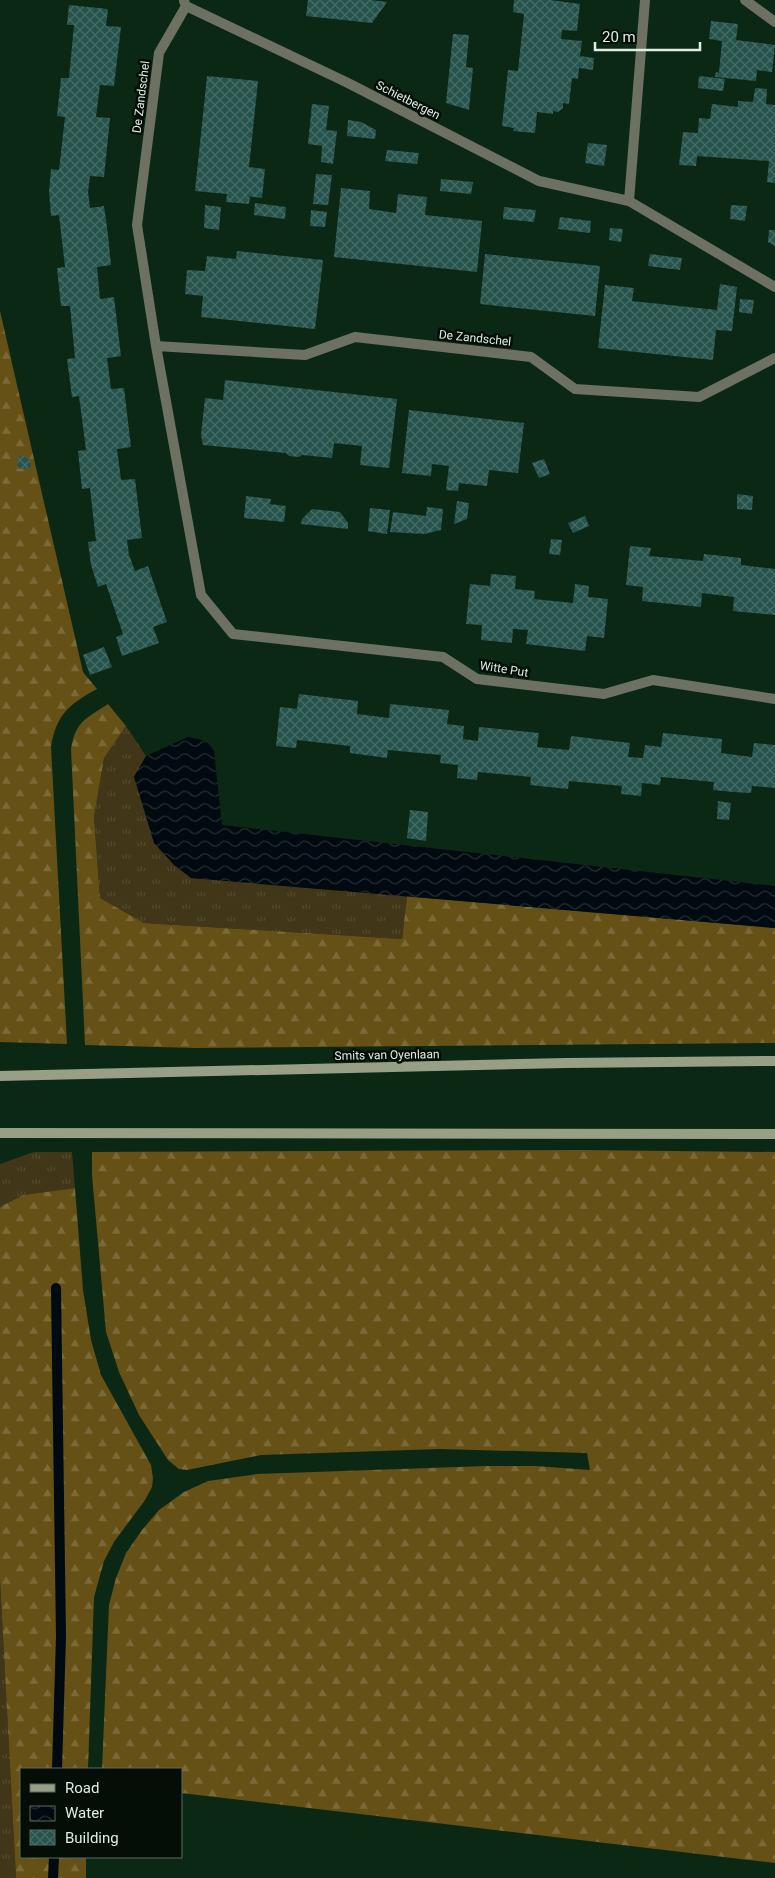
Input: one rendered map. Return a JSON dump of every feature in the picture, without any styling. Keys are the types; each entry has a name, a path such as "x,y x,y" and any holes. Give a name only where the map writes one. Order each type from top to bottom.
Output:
{"main road":[{"name":"Smits van Oyenlaan","path":"0,1076 566,1063 775,1061"},
{"path":"0,1133 775,1134"}],"street":[{"path":"629,201 646,0"},
{"path":"745,0 775,22"},
{"name":"Schietbergen","path":"185,3 346,82 538,182 629,201 775,287"},
{"name":"De Zandschel","path":"185,3 159,53 138,225 156,346 201,595 233,634"},
{"name":"De Zandschel","path":"156,346 305,355 355,337 531,357 575,389 700,397 775,358"},
{"name":"Witte Put","path":"233,634 443,657 477,679 604,694 653,680 775,699"}],"green space":[{"path":"0,311 83,672 97,689 79,700 65,712 56,727 51,747 67,1044 0,1042"},
{"path":"108,704 126,726 104,758 94,817 100,898 144,923 402,939 407,896 775,928 775,1043 196,1048 85,1045 71,749 76,732 83,721"},
{"path":"126,726 146,756 134,777 191,878 407,896 402,939 144,923 100,898 94,817 104,758"},
{"path":"583,1150 775,1152 775,1863 182,1793 182,1768 102,1768 109,1605 116,1578 126,1553 142,1530 159,1510 184,1492 208,1481 257,1474 486,1466 535,1466 590,1470 587,1453 440,1449 261,1455 187,1470 179,1469 168,1460 139,1415 119,1372 106,1332 92,1175 92,1152"},
{"path":"34,1152 72,1152 75,1188 23,1195 0,1207 0,1164"},
{"path":"75,1188 83,1290 91,1340 101,1375 151,1465 153,1478 152,1487 145,1500 114,1542 104,1561 94,1597 88,1768 20,1768 20,1858 86,1858 86,1878 16,1878 0,1580 0,1207 23,1195"},
{"path":"0,1580 16,1878 0,1878"}],"water":[{"path":"188,737 207,741 214,751 222,825 775,886 775,928 191,878 174,865 154,843 134,777 146,756"}],"building":[{"path":"308,0 371,0 387,2 372,23 306,16"},
{"path":"514,0 551,0 580,4 577,31 562,30 561,39 582,41 580,56 594,58 593,70 579,68 578,79 572,78 569,104 563,103 563,108 558,112 553,111 553,114 537,112 535,133 513,131 514,128 502,126 508,70 518,71 524,14 513,12"},
{"path":"69,5 108,9 106,26 121,27 114,86 100,85 96,117 110,118 104,177 90,176 88,192 90,208 104,206 108,235 111,265 97,267 100,299 114,297 121,356 107,358 111,389 124,388 131,447 117,449 121,480 135,479 142,538 127,540 129,555 135,571 148,566 167,622 153,627 159,643 122,656 116,637 123,634 106,584 98,587 91,565 88,542 96,541 90,488 82,489 78,451 86,450 79,396 72,397 67,359 75,358 70,306 61,306 57,268 65,267 59,215 51,216 49,192 51,169 59,170 65,117 57,116 61,78 69,78 74,25 67,25"},
{"path":"711,21 738,24 736,40 775,45 772,72 757,70 756,81 715,77 716,72 719,73 722,41 709,39"},
{"path":"453,34 469,35 466,67 473,68 469,110 446,103"},
{"path":"207,76 258,81 249,167 265,169 262,198 246,196 250,197 249,204 226,202 227,194 195,191"},
{"path":"699,76 725,79 723,91 698,88"},
{"path":"755,88 767,89 766,104 775,105 775,183 767,182 769,161 697,156 696,166 679,165 683,132 698,133 699,118 710,119 712,104 738,107 738,101 753,102"},
{"path":"312,104 329,106 326,130 337,131 333,164 321,162 322,146 308,144"},
{"path":"348,120 361,122 376,130 375,139 347,136"},
{"path":"588,143 607,145 604,166 585,163"},
{"path":"387,150 419,153 417,164 385,161"},
{"path":"316,174 332,175 328,205 313,204"},
{"path":"441,179 473,182 471,194 440,191"},
{"path":"341,188 370,191 369,209 396,213 398,194 427,197 425,215 482,221 477,272 334,257"},
{"path":"255,203 286,207 285,219 254,215"},
{"path":"205,205 221,207 219,230 204,228"},
{"path":"731,205 747,206 745,221 730,219"},
{"path":"504,207 536,210 534,222 503,219"},
{"path":"311,210 327,212 325,227 310,226"},
{"path":"560,217 591,221 590,233 558,229"},
{"path":"610,228 623,229 621,242 609,240"},
{"path":"769,230 775,230 775,246 768,242"},
{"path":"237,251 323,260 315,329 201,317 203,296 185,294 187,270 205,271 207,256 236,259"},
{"path":"485,254 600,266 595,316 480,304"},
{"path":"650,254 682,258 680,270 648,266"},
{"path":"720,284 737,287 732,331 716,330 713,360 598,348 605,285 634,288 632,301 717,310"},
{"path":"740,299 754,300 752,314 739,312"},
{"path":"225,380 397,399 389,468 360,465 362,446 334,443 332,458 302,455 299,457 289,456 286,453 203,445 201,435 205,398 223,400"},
{"path":"409,410 524,423 518,473 489,470 487,486 459,483 458,491 446,490 449,466 432,464 431,476 402,473"},
{"path":"24,456 30,460 31,468 18,469 17,457"},
{"path":"544,459 550,474 539,478 532,463"},
{"path":"737,494 753,496 752,510 737,509"},
{"path":"246,496 271,499 270,504 286,506 284,522 244,518"},
{"path":"457,501 469,503 467,519 454,524"},
{"path":"427,507 443,509 441,530 424,534 390,532 393,512 426,516"},
{"path":"370,508 390,510 387,534 368,531"},
{"path":"312,509 340,512 348,523 348,529 301,524 302,519"},
{"path":"585,516 589,526 573,533 568,523"},
{"path":"551,539 562,540 560,555 549,554"},
{"path":"630,546 651,548 649,556 703,561 704,554 741,558 741,565 775,569 775,615 733,611 734,597 702,593 701,607 642,601 643,587 626,585"},
{"path":"491,574 516,576 515,589 535,591 534,599 573,603 575,584 589,586 588,597 608,599 604,638 587,636 585,651 526,644 528,630 513,629 512,643 481,640 482,625 466,624 470,584 490,586"},
{"path":"104,647 112,667 90,675 83,655"},
{"path":"299,694 358,701 357,714 389,718 390,704 449,710 447,724 464,726 463,739 478,741 479,727 539,733 537,747 569,750 571,736 630,743 628,757 643,758 645,745 661,747 663,733 722,739 721,753 752,757 754,743 775,745 775,788 752,786 751,793 733,792 713,790 714,782 661,777 660,785 642,783 641,796 621,794 622,786 569,781 568,789 530,785 531,777 478,772 477,780 457,778 458,765 440,763 441,755 388,750 387,758 350,753 350,746 297,740 296,748 276,746 280,707 297,709"},
{"path":"718,801 731,803 729,820 717,819"},
{"path":"410,810 428,812 426,841 407,838"}],"waterway":[{"path":"56,1288 61,1636 57,1768"},
{"path":"53,1878 54,1858"}]}
